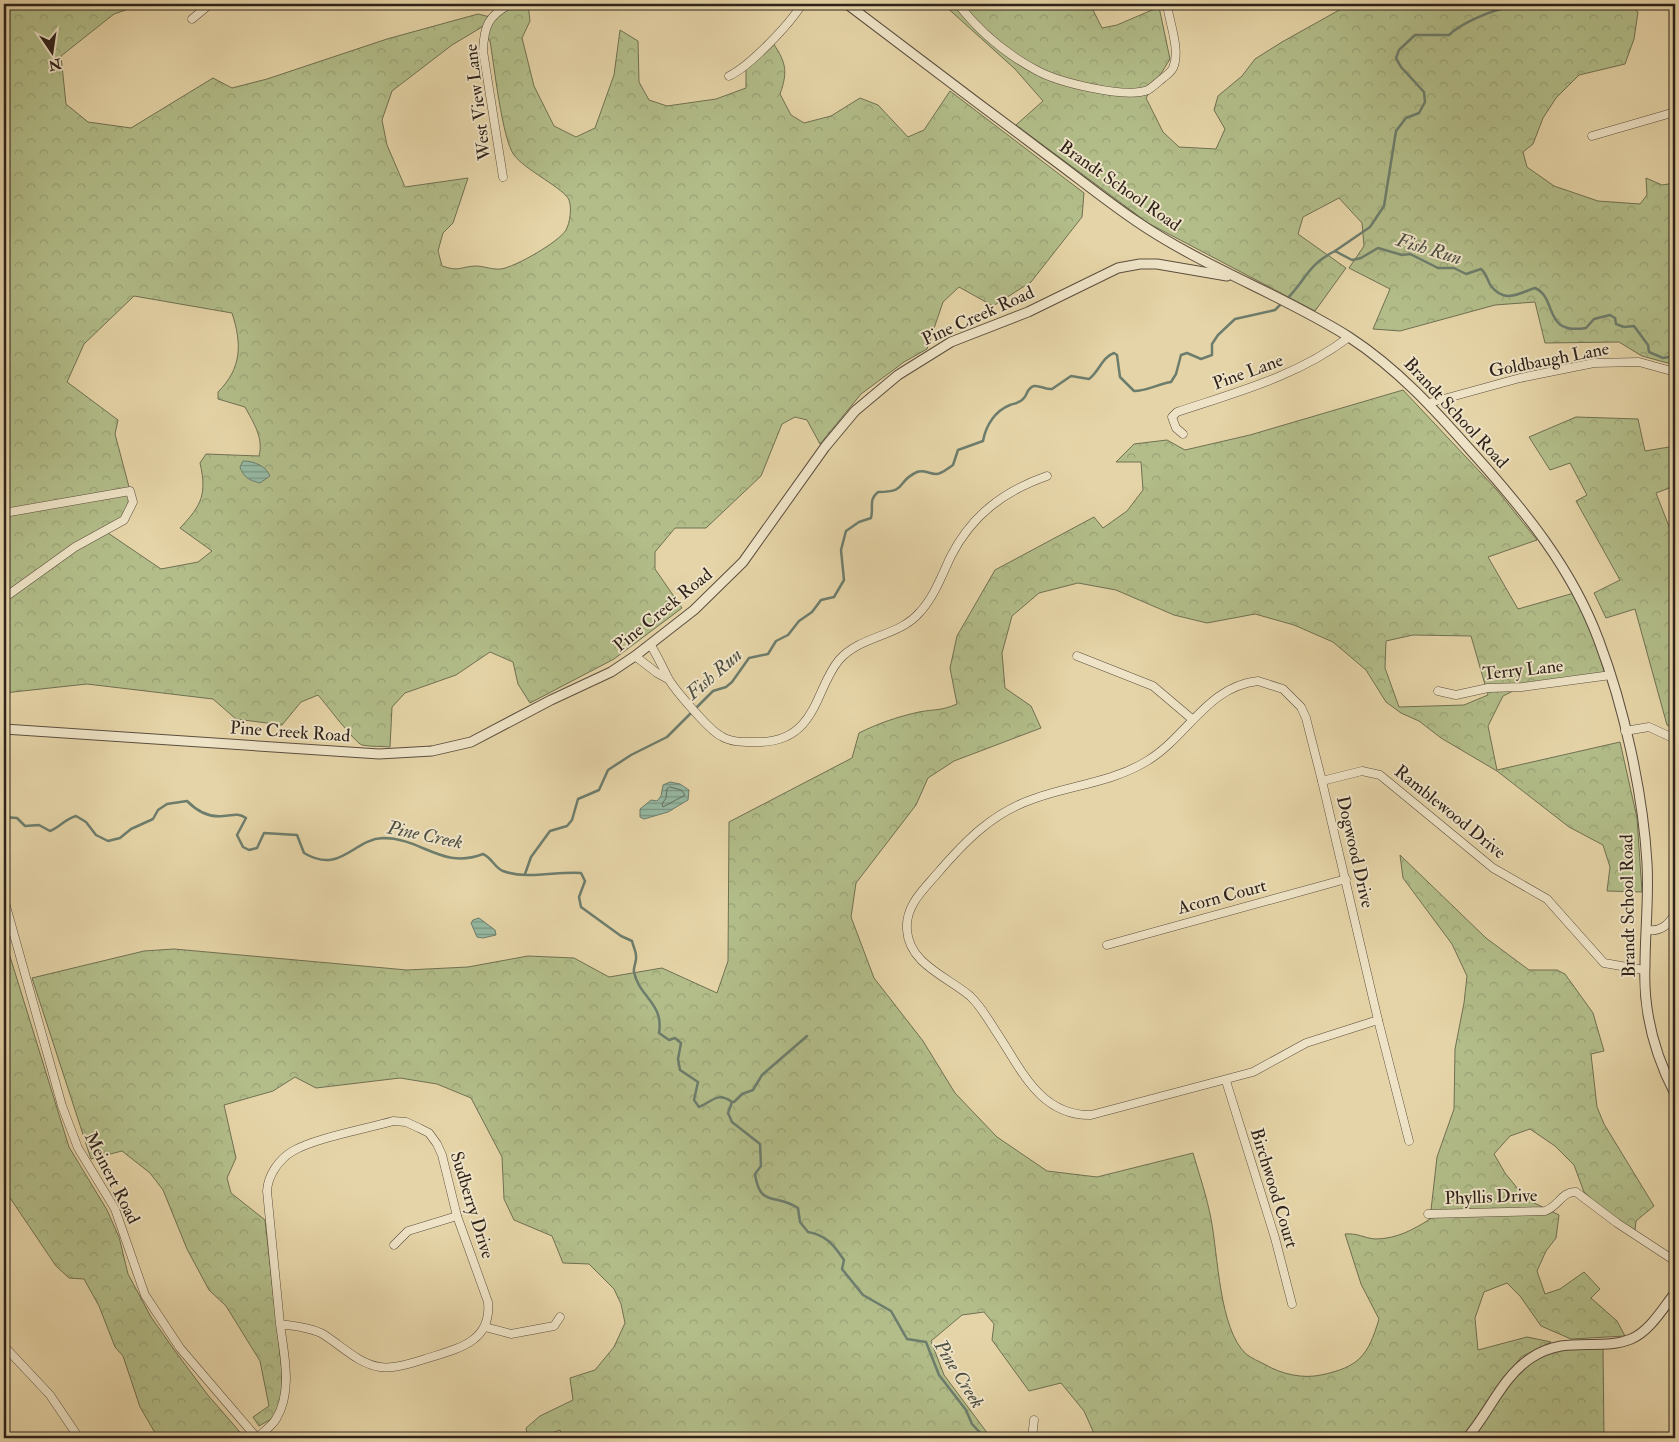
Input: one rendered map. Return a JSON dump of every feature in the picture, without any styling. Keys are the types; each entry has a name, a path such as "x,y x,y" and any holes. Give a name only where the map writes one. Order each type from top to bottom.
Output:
{"street":[{"path":"192,19 210,4"},
{"name":"West View Lane","path":"503,177 484,42 490,17 510,4"},
{"path":"729,76 740,70 802,4"},
{"name":"Brandt School Road","path":"847,4 1137,222 1349,337 1387,364 1429,403 1537,528 1565,569 1586,608 1611,675 1625,731 1645,837 1648,889 1644,970 1647,1003 1652,1035 1662,1065 1675,1094"},
{"path":"958,4 988,37 1038,71 1057,79 1091,87 1137,92 1147,90 1156,85 1173,68 1175,48 1167,4"},
{"path":"1592,136 1675,112"},
{"name":"Pine Creek Road","path":"4,729 379,754 432,751 471,742 551,700 611,672 635,656 694,610 743,562 825,447 855,411 898,374 933,352 950,342 1036,308 1124,266 1157,264 1239,279"},
{"name":"Pine Lane","path":"1183,434 1176,428 1172,417 1177,412 1262,384 1297,370 1323,357 1349,337"},
{"name":"Goldbaugh Lane","path":"1429,403 1520,378 1594,363 1639,362 1675,372"},
{"path":"635,656 668,679 719,736 735,742 751,742 772,741 789,736 810,716 835,664 842,656 862,643 899,628 920,613 934,591 958,544 986,508 1018,487 1047,476"},
{"path":"4,513 130,491 133,502 124,520 75,547 4,598"},
{"path":"650,644 664,666 668,679"},
{"path":"1077,656 1153,686 1192,719"},
{"name":"Terry Lane","path":"1438,691 1456,695 1488,688 1522,687 1611,675"},
{"name":"Dogwood Drive","path":"1258,681 1283,689 1300,707 1306,718 1322,780 1378,1020 1306,1042 1264,1068 1226,1081 1097,1114 1081,1115 1056,1108 1035,1091 971,998 918,956 913,949 907,932 911,908 918,896 957,849 995,817 1037,797 1134,769 1158,754 1192,719 1226,691 1244,683 1258,681"},
{"path":"1625,731 1649,727 1675,739"},
{"name":"Ramblewood Drive","path":"1322,780 1362,772 1380,775 1493,868 1547,900 1604,963 1612,966 1644,970"},
{"name":"Acorn Court","path":"1107,945 1346,879"},
{"name":"Meinert Road","path":"4,899 62,1106 78,1148 115,1209 145,1295 180,1348 257,1438"},
{"path":"1647,930 1654,931 1665,927 1675,914"},
{"path":"1378,1020 1409,1142"},
{"name":"Birchwood Court","path":"1226,1081 1275,1238 1292,1304"},
{"name":"Sudberry Drive","path":"257,1438 276,1420 285,1402 286,1369 267,1191 268,1180 272,1173 282,1159 293,1151 392,1121 406,1122 429,1133 442,1155 457,1216 488,1302 489,1314 485,1327"},
{"name":"Phyllis Drive","path":"1428,1214 1546,1211 1555,1207 1570,1191 1576,1192 1617,1223 1675,1261"},
{"path":"394,1245 408,1231 457,1216"},
{"path":"1467,1438 1511,1375 1531,1358 1564,1345 1630,1340 1650,1324 1675,1293"},
{"path":"280,1324 320,1332 359,1359 380,1367 410,1363 463,1347 476,1338 485,1327 511,1334 554,1326 560,1317"},
{"path":"4,1347 50,1395 79,1438"},
{"path":"1032,1438 1034,1420"}],"green space":[{"path":"4,4 143,4 114,14 61,56 66,104 88,122 131,128 213,78 232,88 267,79 387,39 478,14 490,17 510,4 528,4 530,21 522,38 534,86 554,126 576,137 595,128 614,75 620,30 638,41 639,82 649,100 667,106 716,99 746,88 746,65 771,40 780,54 785,71 780,94 791,115 804,123 831,116 860,98 878,105 908,137 924,130 950,91 1084,193 1082,217 1031,282 993,306 959,287 943,302 927,349 904,362 861,394 820,444 807,420 795,417 782,424 761,476 706,528 675,528 655,552 655,569 682,608 614,659 530,703 518,684 513,662 490,652 456,675 405,693 392,707 390,747 365,746 358,743 318,695 301,702 282,725 236,719 213,699 87,684 4,693 4,513 10,511 4,492","holes":["487,24 485,35 490,41 502,118 510,146 519,161 566,196 570,203 570,215 566,230 562,235 546,247 516,264 501,269 475,266 452,269 442,266 438,251 443,233 453,223 468,178 405,187 387,145 382,120 392,91 452,45","134,296 232,313 237,335 238,355 232,374 218,392 218,399 245,407 257,430 260,443 259,456 206,454 200,463 203,483 201,498 198,506 180,528 212,551 198,562 161,569 105,531 131,510 133,502 115,434 118,420 67,382 84,344"]},
{"path":"943,4 1090,4 1102,28 1117,25 1159,7 1170,59 1146,98 1163,132 1179,147 1216,149 1225,129 1214,110 1218,96 1242,76 1255,59 1350,4 1627,4 1638,12 1634,39 1625,64 1579,75 1556,98 1543,118 1533,144 1523,152 1527,167 1554,186 1598,201 1640,204 1647,195 1646,178 1662,185 1675,183 1675,365 1642,356 1619,342 1545,343 1535,302 1495,305 1400,331 1373,329 1390,289 1349,268 1364,246 1362,223 1339,198 1303,217 1298,234 1346,268 1315,311 1148,223 1016,125 1043,101 1015,69"},
{"path":"1403,390 1496,489 1537,540 1488,557 1518,609 1574,593 1594,639 1605,674 1527,684 1503,696 1488,726 1497,770 1620,742 1637,818 1642,892 1607,891 1610,867 1603,845 1569,827 1497,771 1441,738 1419,721 1401,713 1386,702 1366,670 1333,642 1294,625 1255,614 1207,623 1174,615 1116,590 1078,583 1039,593 1012,616 1002,653 1005,688 1031,706 1041,728 954,761 928,778 916,805 856,883 851,917 874,978 923,1041 955,1093 997,1137 1047,1171 1097,1177 1193,1153 1209,1211 1225,1310 1237,1342 1246,1354 1278,1371 1300,1376 1314,1376 1334,1372 1353,1364 1366,1351 1379,1319 1361,1284 1345,1234 1383,1239 1397,1236 1430,1219 1437,1157 1454,1109 1455,1049 1467,976 1452,944 1403,878 1400,855 1486,938 1529,970 1557,970 1565,974 1593,1013 1604,1051 1591,1054 1597,1107 1604,1124 1654,1206 1636,1221 1635,1230 1609,1215 1584,1192 1574,1165 1555,1146 1530,1129 1510,1136 1494,1154 1505,1173 1526,1199 1559,1215 1556,1238 1546,1251 1537,1271 1545,1294 1560,1289 1584,1272 1600,1289 1591,1298 1617,1321 1625,1336 1571,1339 1541,1326 1520,1296 1507,1283 1484,1292 1475,1318 1478,1350 1527,1337 1551,1342 1521,1357 1462,1438 1096,1438 1084,1411 1061,1383 1029,1391 992,1340 994,1324 984,1312 962,1315 931,1341 944,1375 991,1438 563,1438 560,1430 538,1438 528,1438 526,1428 540,1416 573,1400 570,1378 595,1370 614,1347 625,1323 621,1304 614,1289 589,1264 563,1263 552,1236 514,1220 504,1199 502,1157 471,1098 437,1084 400,1078 316,1088 295,1077 273,1091 224,1105 236,1158 227,1178 231,1193 265,1220 282,1372 281,1403 273,1418 259,1426 253,1417 269,1406 260,1361 226,1306 209,1290 187,1249 163,1190 150,1173 122,1151 91,1159 32,978 144,951 174,949 407,970 468,967 528,956 574,958 609,977 662,968 717,993 728,961 729,822 852,758 859,733 896,718 942,709 957,704 950,668 957,636 995,570 1094,517 1103,528 1127,511 1143,490 1141,462 1116,462 1134,444 1167,440 1185,450 1250,435","holes":["1413,635 1471,636 1488,695 1464,705 1399,707 1385,668 1386,641"]},
{"path":"1576,417 1638,419 1645,451 1675,446 1675,486 1656,493 1675,542 1675,597 1669,600 1675,623 1675,730 1667,725 1635,609 1606,618 1594,593 1620,580 1576,501 1587,495 1570,463 1550,470 1529,437"},
{"path":"4,937 69,1147 107,1210 119,1237 128,1274 151,1317 175,1351 207,1394 245,1438 158,1438 140,1407 123,1356 115,1347 99,1306 84,1279 69,1278 56,1266 4,1189"},
{"path":"1603,1347 1604,1438 1473,1438 1504,1390 1523,1368 1534,1359 1559,1351"}],"water":[{"path":"243,461 259,465 266,469 270,476 260,483 250,480 243,474 240,467"},
{"path":"670,782 680,784 689,790 688,800 668,812 644,819 640,817 640,809 651,800 657,801 661,796 663,785"},
{"path":"479,918 495,930 496,935 483,938 477,937 471,923"}],"waterway":[{"path":"1335,251 1370,227 1384,206 1396,131 1406,118 1419,113 1425,102 1424,92 1401,67 1396,58 1399,50 1415,35 1449,35 1469,22 1486,14 1510,7 1512,4"},
{"name":"Fish Run","path":"1286,300 1313,267 1326,256 1335,251 1352,260 1361,258 1378,248 1402,255 1410,254 1438,268 1454,268 1466,274 1481,269 1491,286 1502,295 1512,296 1535,288 1542,293 1557,321 1563,326 1572,329 1586,328 1594,319 1610,315 1615,318 1616,324 1624,327 1634,326 1648,345 1649,352 1663,358 1675,356"},
{"name":"Fish Run","path":"525,874 531,857 550,831 567,826 572,820 578,799 599,790 608,770 631,755 667,737 713,691 726,687 732,682 749,658 768,654 776,641 788,635 799,621 812,612 821,600 834,597 844,580 841,550 846,531 859,522 871,518 872,501 878,492 888,492 898,488 906,479 917,472 922,471 936,474 945,471 953,465 958,450 983,441 986,429 996,415 1010,405 1021,401 1032,387 1052,389 1071,376 1089,379 1103,361 1114,353 1117,355 1120,377 1134,391 1171,382 1176,374 1181,355 1187,353 1201,359 1212,355 1212,344 1218,335 1235,319 1275,310 1282,303"},
{"name":"Pine Creek","path":"4,817 17,818 25,826 39,825 50,831 76,816 86,822 96,835 108,841 120,838 131,829 153,819 158,810 167,804 187,801 199,811 208,815 237,815 246,818 237,835 243,847 249,850 257,848 264,833 297,835 304,853 317,859 328,860 346,854 363,844 383,838 397,839 444,856 456,858 469,858 483,854 500,870 512,874 581,873 585,881 579,897 581,907 621,936 632,941 636,954 634,970 637,981 658,1014 660,1023 659,1033 669,1040 675,1038 681,1043 678,1059 680,1070 698,1082 694,1100 699,1107 718,1097 732,1102 728,1113 732,1122 760,1144 761,1166 755,1174 757,1185 761,1192 765,1196 798,1208 800,1222 808,1232 825,1238 833,1245 844,1260 842,1269 863,1295 891,1311 907,1339 926,1342 939,1375 966,1410 972,1424 985,1438"},
{"path":"732,1102 742,1094 753,1090 762,1075 807,1036"}]}
